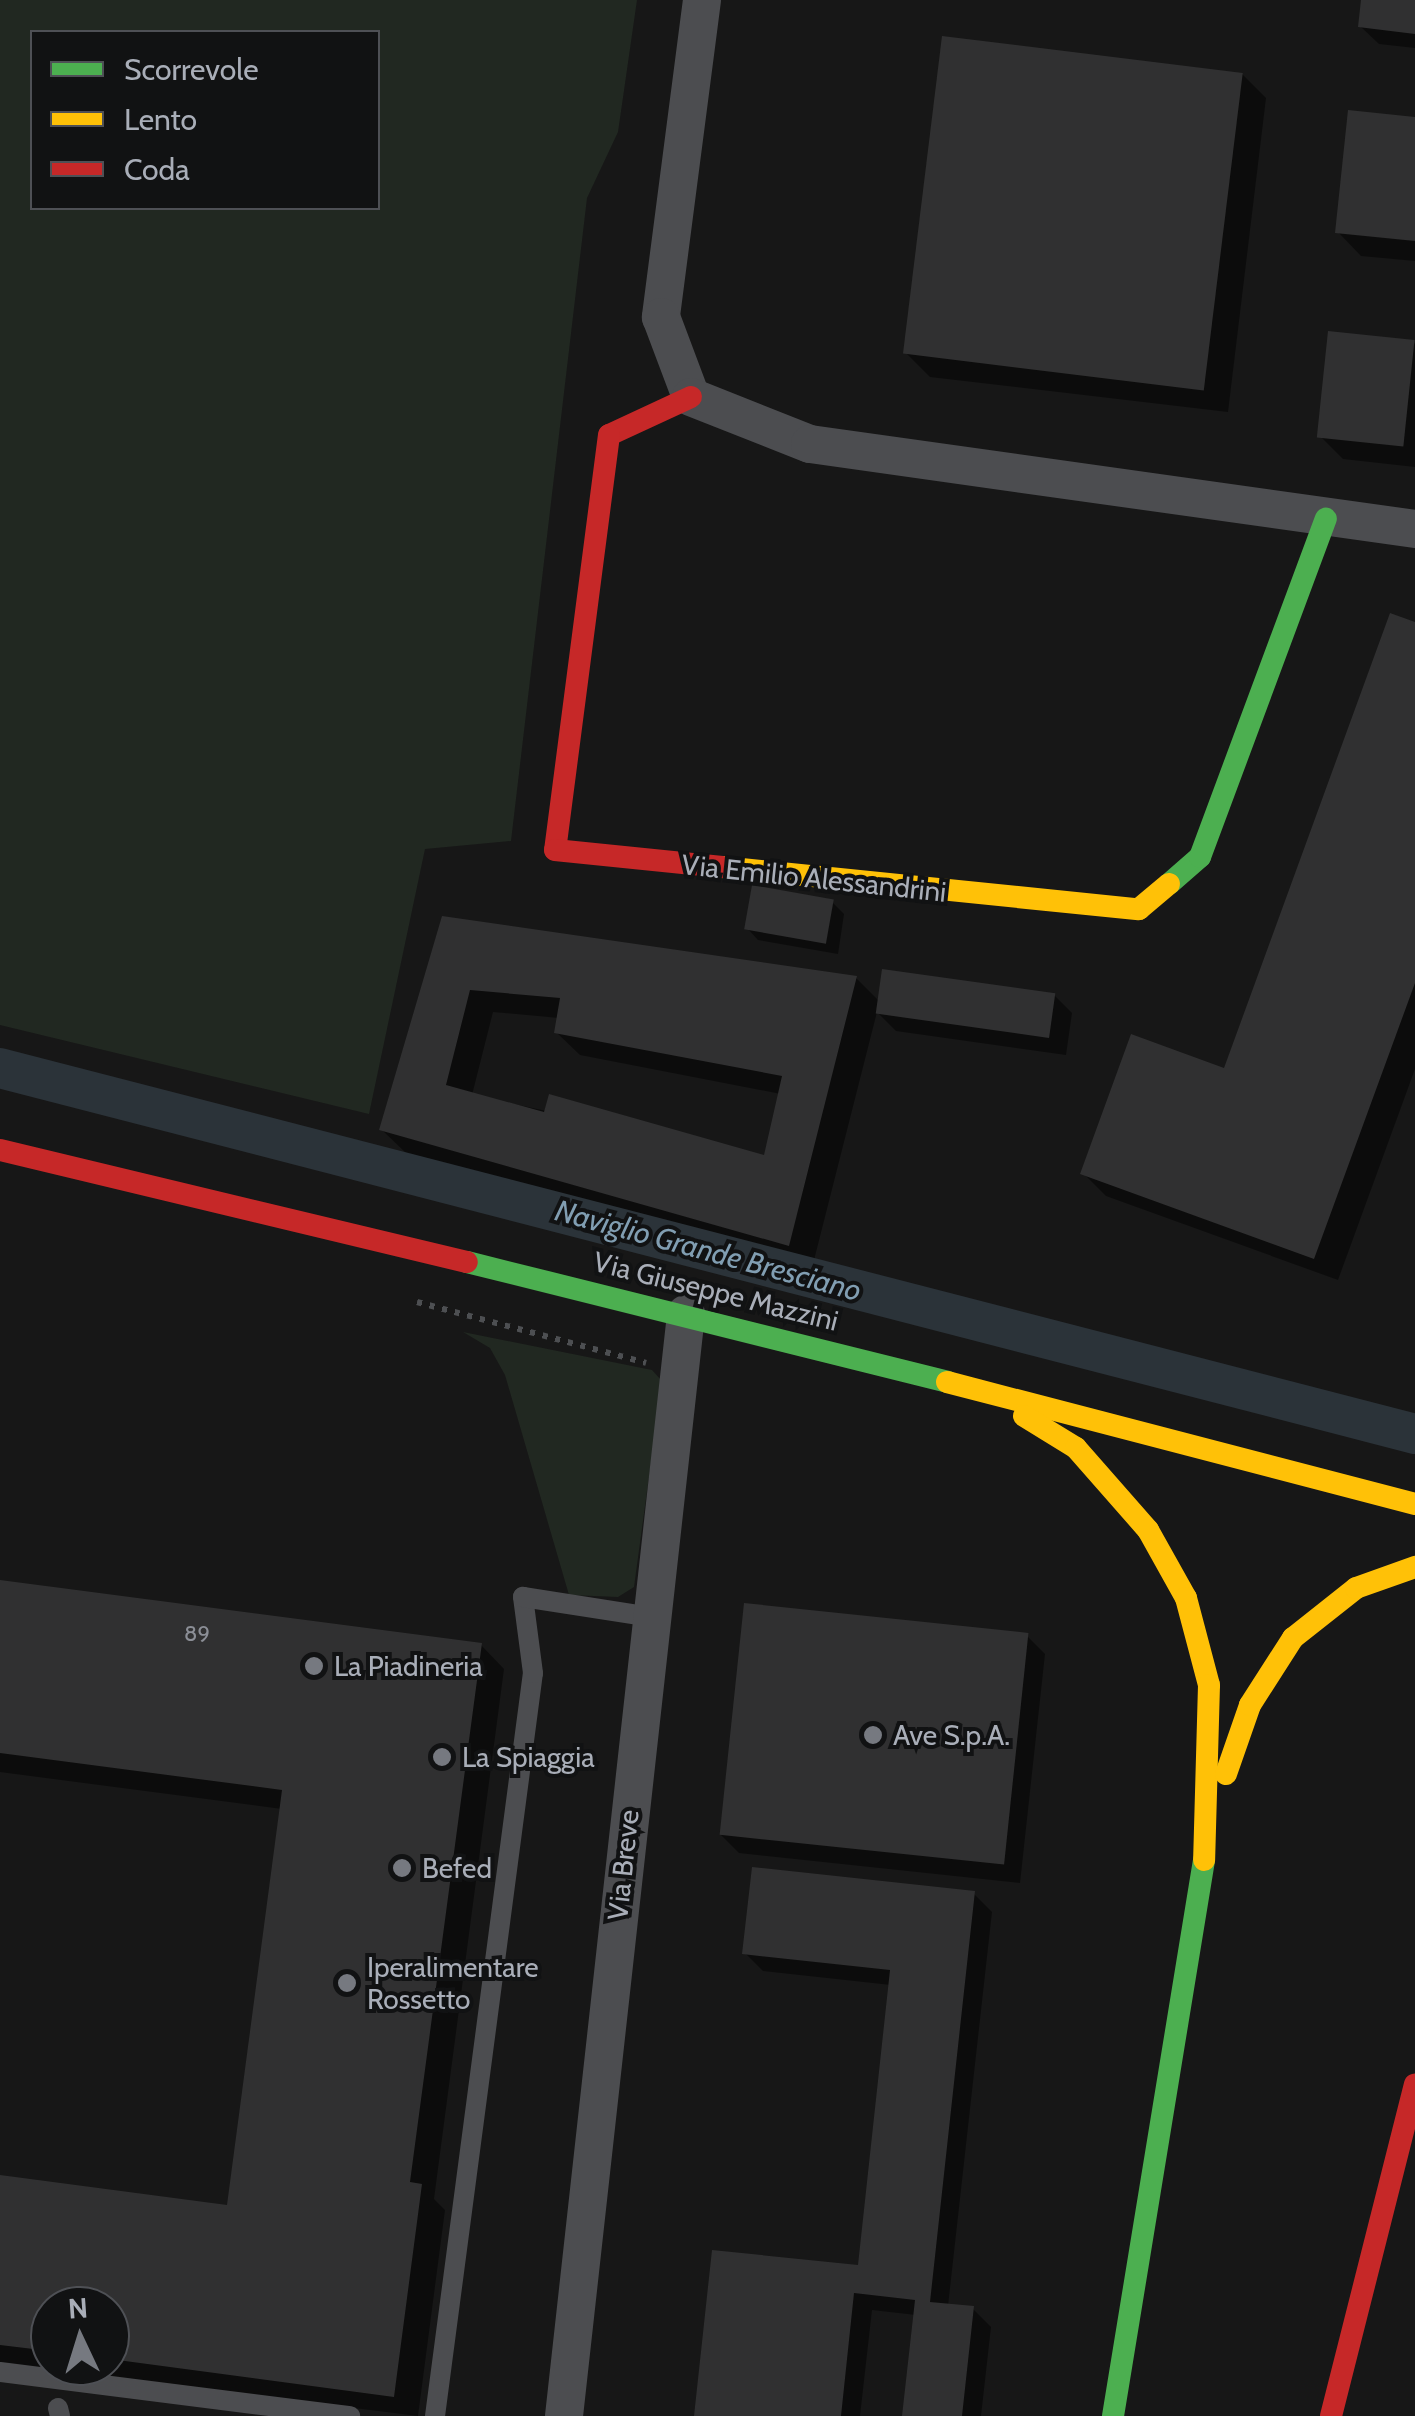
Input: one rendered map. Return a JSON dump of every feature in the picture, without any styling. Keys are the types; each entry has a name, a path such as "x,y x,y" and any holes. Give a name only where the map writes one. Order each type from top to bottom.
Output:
{"street":[{"path":"702,0 661,317 690,397 810,444 1415,529"},
{"name":"Via Emilio Alessandrini","path":"690,397 609,435 554,850 1140,909 1190,868 1208,840 1326,518"},
{"name":"Via Giuseppe Mazzini","path":"0,1150 686,1314 1415,1504"},
{"name":"Via Breve","path":"564,2416 686,1314"},
{"path":"983,1390 1076,1448 1148,1530 1176,1577 1209,1686 1212,1810"},
{"path":"1116,2409 1123,2336 1212,1810 1250,1706 1293,1638 1356,1588 1415,1567"},
{"path":"1331,2416 1415,2084"},
{"path":"1123,2336 1141,2394"},
{"path":"1310,2416 1338,2390"}],"lane":[{"path":"435,2416 533,1673 523,1597 650,1617"},
{"path":"0,2372 350,2416"}],"shaded area":[{"path":"0,0 637,0 618,132 587,198 511,841 425,849 369,1114 0,1025"},
{"path":"463,1332 652,1370 662,1381 634,1587 618,1597 569,1595 505,1375 490,1348"}],"building":[{"path":"1361,0 1415,0 1415,34 1358,27"},
{"path":"942,36 1243,73 1204,391 903,354"},
{"path":"1348,110 1415,117 1415,241 1335,233"},
{"path":"1328,331 1415,340 1403,447 1317,437"},
{"path":"1390,613 1415,622 1415,983 1314,1259 1080,1174 1131,1034 1224,1068"},
{"path":"752,885 834,899 826,944 744,929"},
{"path":"442,916 857,976 789,1246 379,1130","holes":["470,990 560,998 554,1033 782,1076 764,1155 549,1094 544,1112 446,1085"]},
{"path":"882,969 1055,993 1049,1038 876,1014"},
{"name":"Iperalimentare Rossetto","path":"0,1580 482,1643 410,2182 422,2184 394,2397 130,2362 130,2286 30,2286 30,2349 0,2345 0,2175 227,2205 282,1790 0,1753"},
{"name":"Ave S.p.A.","path":"744,1603 1028,1633 1004,1865 720,1835"},
{"path":"752,1867 975,1891 930,2302 974,2306 962,2416 902,2416 915,2300 854,2293 841,2416 694,2416 712,2250 858,2265 890,1970 742,1954"}],"waterway":[{"name":"Naviglio Grande Bresciano","path":"0,1068 1415,1434"}],"traffic: fast":[{"path":"1169,884 1200,857 1326,519"},
{"path":"467,1262 947,1382"},
{"path":"1113,2416 1204,1860"}],"traffic: slow":[{"path":"722,867 1139,909 1169,884"},
{"path":"947,1382 1415,1504"},
{"path":"1024,1416 1076,1448 1148,1530 1186,1598 1209,1685 1204,1860"},
{"path":"1226,1774 1250,1705 1293,1638 1356,1588 1415,1567"}],"traffic: jam":[{"path":"691,397 609,435 555,850 722,867"},
{"path":"0,1150 467,1262"},
{"path":"1331,2416 1415,2084"}],"place":[{"name":"La Piadineria","path":"314,1666"},
{"name":"Ave S.p.A.","path":"873,1735"},
{"name":"La Spiaggia","path":"442,1757"},
{"name":"Befed","path":"402,1868"},
{"name":"Iperalimentare Rossetto","path":"347,1983"}]}
